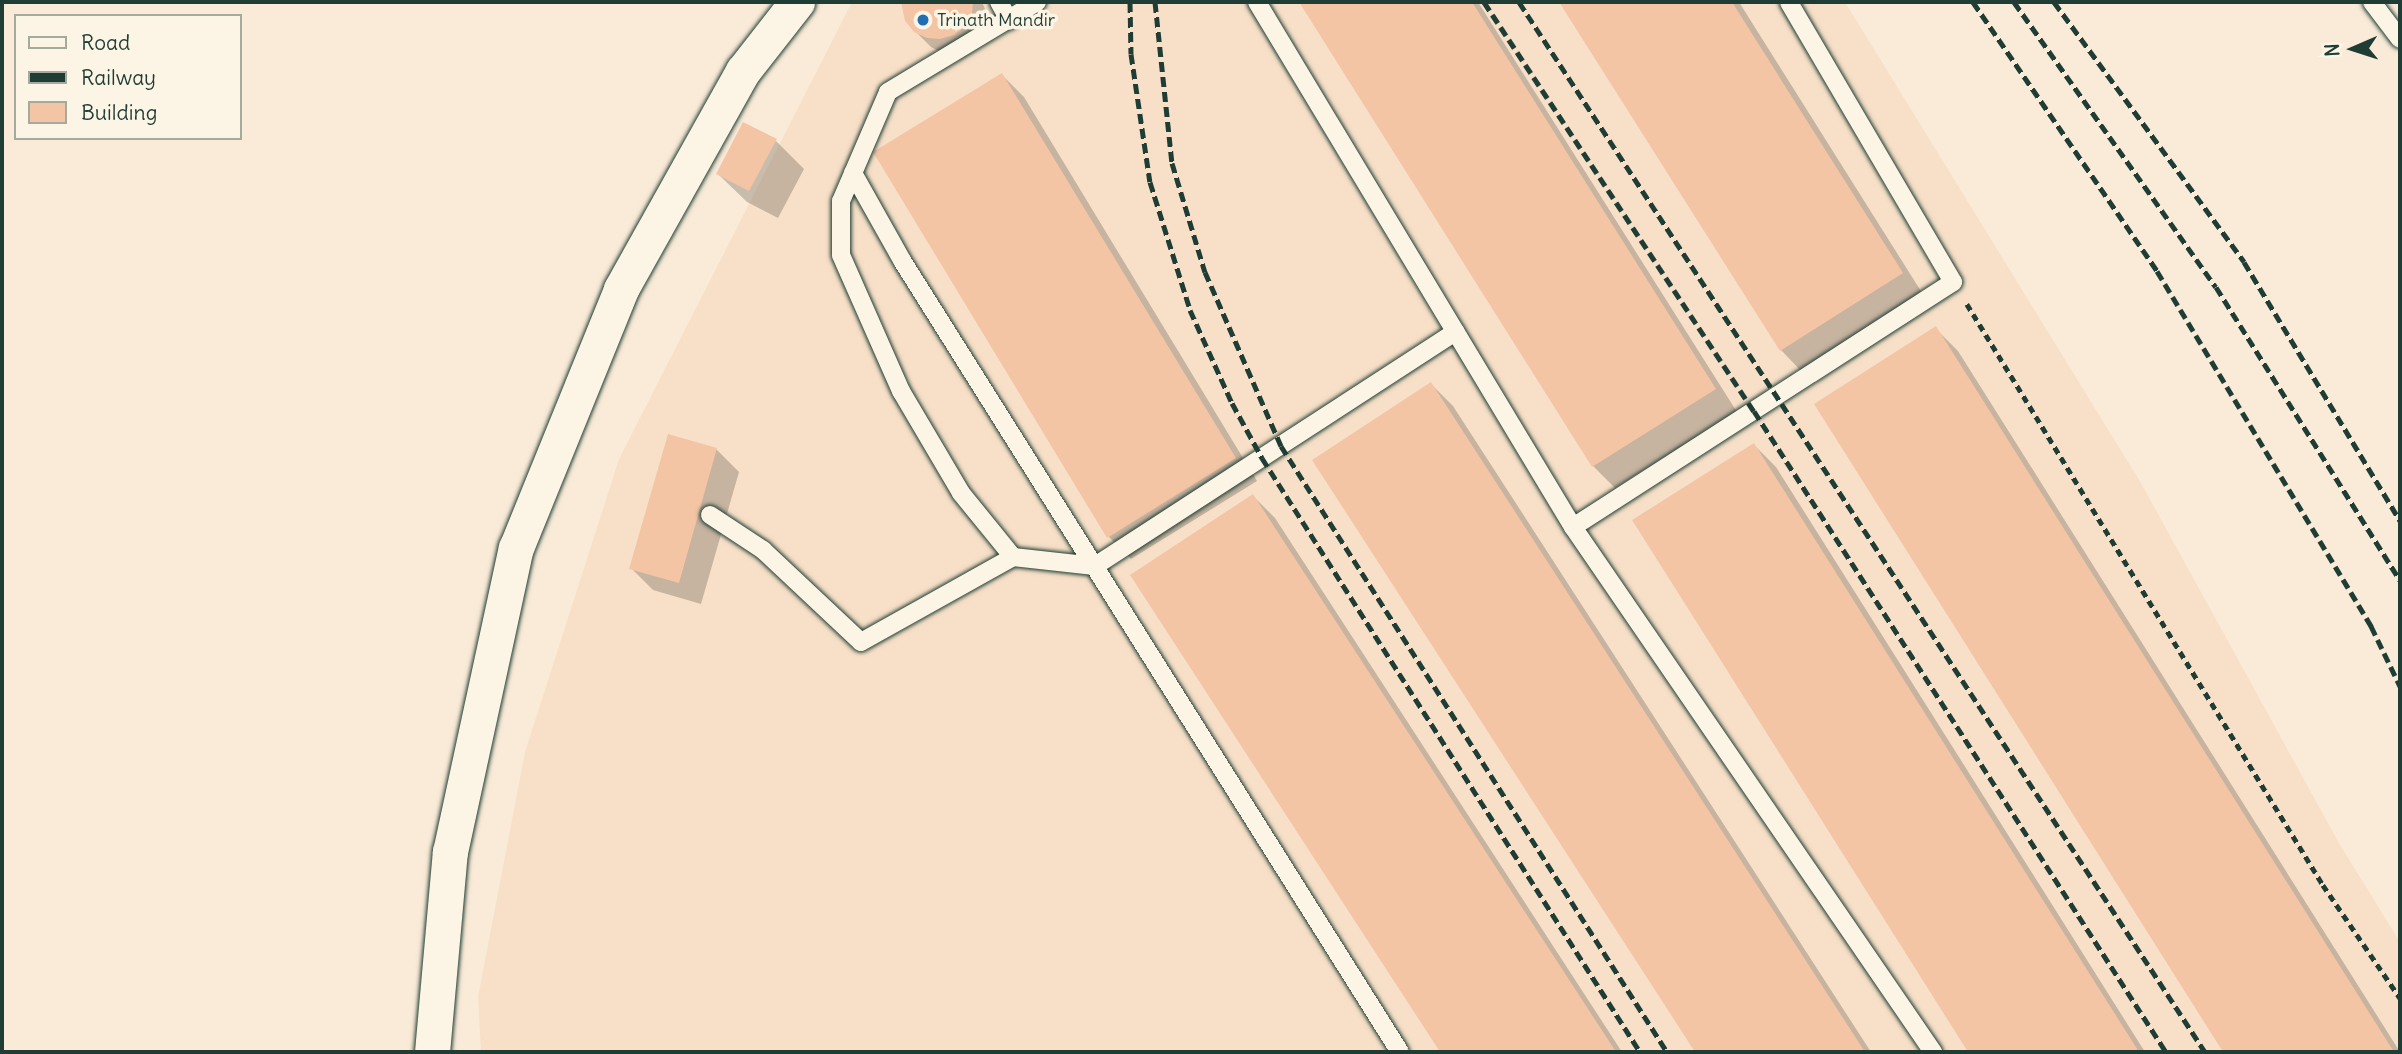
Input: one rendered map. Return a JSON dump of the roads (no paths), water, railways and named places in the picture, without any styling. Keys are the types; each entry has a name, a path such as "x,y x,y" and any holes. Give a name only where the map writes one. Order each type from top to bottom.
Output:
{"street":[{"path":"432,1052 450,852 516,548 621,289 743,71 797,2"}],"lane":[{"path":"999,2 1009,20"},
{"path":"1013,557 961,493 901,391 841,255 841,201 888,92 1037,2"},
{"path":"1257,2 1573,527 1933,1052"},
{"path":"1573,527 1954,282 1789,2"},
{"path":"2372,2 2400,39"},
{"path":"853,173 902,262 1400,1052"},
{"path":"710,515 763,550 862,642 1013,557 1095,566 1456,332"}],"railway":[{"path":"1130,2 1131,54 1150,182 1190,310 1232,403 1262,458 1640,1052"},
{"path":"1155,2 1172,163 1205,272 1281,446 1667,1052"},
{"path":"1484,2 1754,411 2166,1052"},
{"path":"1519,2 2205,1052"},
{"path":"1973,2 2157,271 2371,626 2400,686"},
{"path":"2014,2 2216,287 2400,580"},
{"path":"2054,2 2244,262 2400,521"}],"place":[{"name":"Trinath Mandir","path":"923,20"}]}
